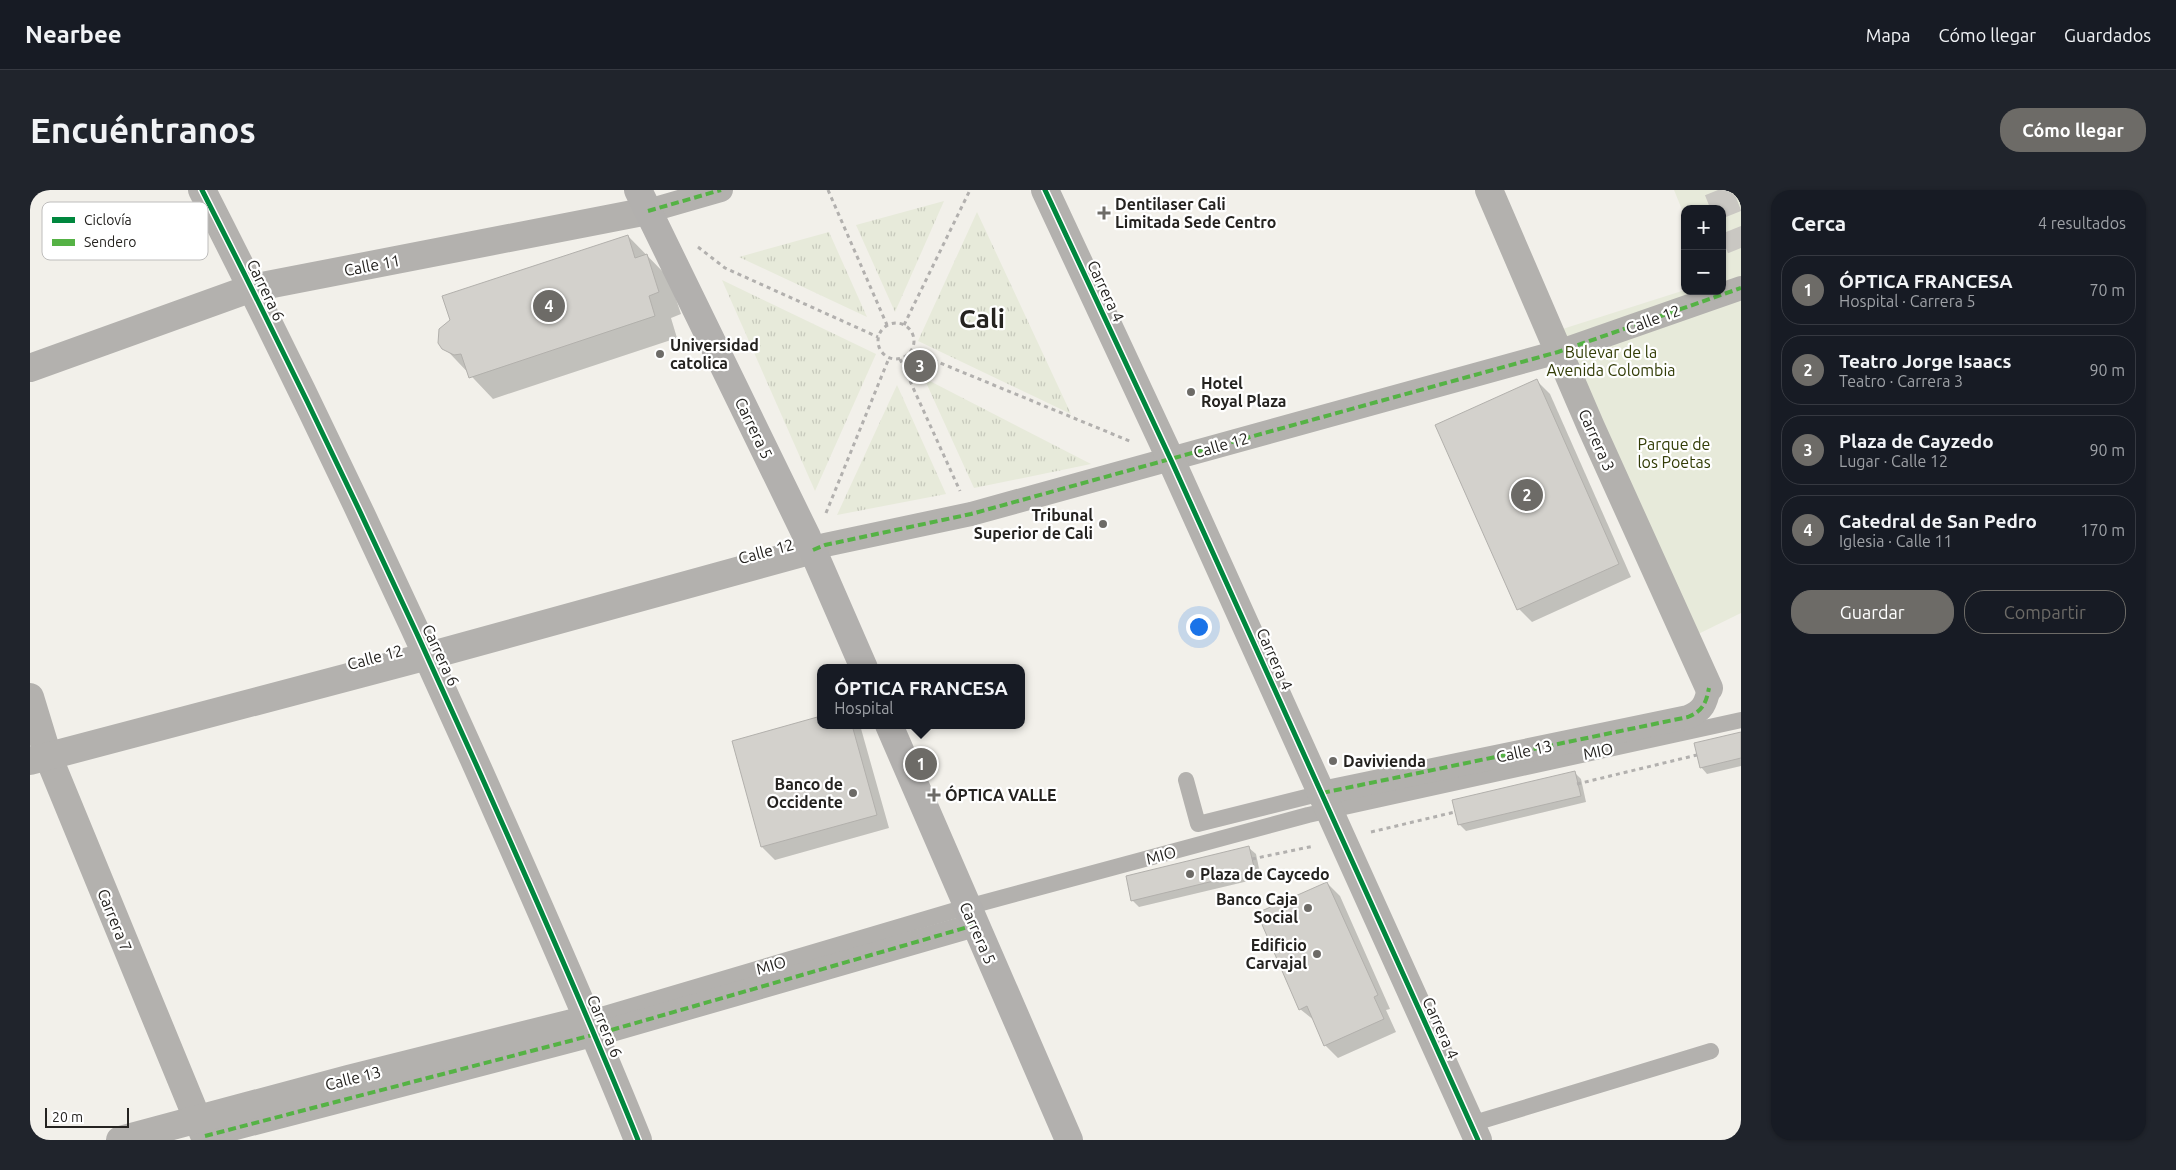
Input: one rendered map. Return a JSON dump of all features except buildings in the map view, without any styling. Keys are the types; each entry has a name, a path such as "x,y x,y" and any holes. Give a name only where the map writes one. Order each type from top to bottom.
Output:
{"main road":[{"name":"Carrera 5","path":"643,201 813,550 862,664"},
{"name":"Carrera 5","path":"891,729 1069,1140"}],"street":[{"name":"Carrera 6","path":"202,190 252,288 428,656 588,1030 638,1140"},
{"name":"Calle 11","path":"30,368 252,288 643,201 722,190"},
{"name":"Carrera 4","path":"1045,190 1171,460 1474,1132"},
{"name":"Carrera 3","path":"1489,190 1558,352 1709,688"},
{"name":"Calle 12","path":"39,759 428,656 813,550 825,545 971,514 1171,460 1558,352 1741,288"},
{"name":"Calle 13","path":"1326,802 1688,717 1698,713 1705,705 1709,688"},
{"name":"Carrera 7","path":"30,697 39,759 203,1132"},
{"path":"588,1030 971,916"},
{"name":"Calle 13","path":"120,1140 203,1132 588,1030"}],"lane":[{"name":"MIO","path":"971,916 1326,802 1741,720"},
{"path":"1186,780 1198,824 1326,802"},
{"path":"1474,1132 1711,1052"}],"path":[{"path":"828,190 887,325"},
{"path":"904,325 970,190"},
{"path":"697,246 725,268 878,337"},
{"path":"891,322 904,325 912,332 914,341 911,352 900,359 889,358 879,349 879,333 891,322"},
{"path":"911,352 1136,444"},
{"path":"826,513 889,358"},
{"path":"900,359 971,514"},
{"path":"1577,784 1697,756"},
{"path":"1371,832 1455,812"},
{"path":"1252,860 1322,844"}],"green space":[{"name":"Parque de los Poetas","path":"1674,190 1741,190 1741,613 1686,640 1550,333 1681,291 1681,295 1726,295 1726,205 1681,205 1681,207"},
{"path":"944,201 895,312 856,225"},
{"path":"977,212 1071,414 918,341"},
{"path":"829,232 867,317 739,257"},
{"path":"722,280 876,354 815,491"},
{"path":"924,378 1091,464 974,488"},
{"path":"897,385 946,494 837,515"}],"tunnel":[{"path":"1718,190 1741,248"}],"marked path":[{"path":"648,211 721,190"},
{"path":"813,550 825,545 971,514 1558,352 1741,288"},
{"path":"1322,793 1688,717 1703,706 1709,688"},
{"path":"205,1136 608,1031 975,925"}],"cycle path":[{"path":"202,190 318,423 428,658 552,937 638,1140"},
{"path":"1045,190 1171,460 1478,1140"}],"place":[{"name":"Dentilaser Cali Limitada Sede Centro","path":"1104,213"},
{"name":"Catedral de San Pedro","path":"549,306"},
{"name":"Universidad catolica","path":"660,354"},
{"name":"Plaza de Cayzedo","path":"920,366"},
{"name":"Hotel Royal Plaza","path":"1191,392"},
{"name":"Teatro Jorge Isaacs","path":"1527,495"},
{"name":"Tribunal Superior de Cali","path":"1103,524"},
{"name":"Davivienda","path":"1333,761"},
{"name":"ÓPTICA FRANCESA","path":"921,764"},
{"name":"Banco de Occidente","path":"853,793"},
{"name":"ÓPTICA VALLE","path":"934,795"},
{"name":"Plaza de Caycedo","path":"1190,874"},
{"name":"Banco Caja Social","path":"1308,908"},
{"name":"Edificio Carvajal","path":"1317,954"}],"district":[{"name":"Cali","path":"982,319"}],"park label":[{"name":"Bulevar de la Avenida Colombia","path":"1611,361"}]}
